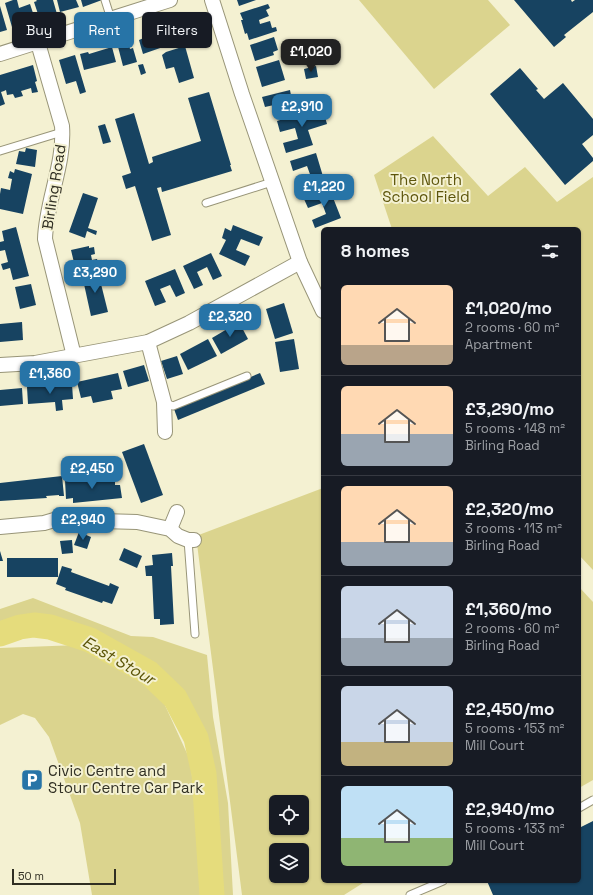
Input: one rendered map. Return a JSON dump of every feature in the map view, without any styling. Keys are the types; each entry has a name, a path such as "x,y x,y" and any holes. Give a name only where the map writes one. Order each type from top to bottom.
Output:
{"street":[{"path":"133,12 170,0"},
{"path":"212,0 242,94 300,262 321,307"},
{"path":"0,54 21,48"},
{"name":"Birling Road","path":"39,48 62,126 58,167 45,224 45,239 74,356"},
{"path":"0,365 35,363 148,342 189,322 300,262"},
{"path":"148,342 164,402 165,432"},
{"path":"170,528 176,512"},
{"path":"0,527 44,523 61,518 67,520 137,522 170,528 178,536 191,540"}],"lane":[{"path":"105,0 109,12"},
{"path":"0,151 62,132"},
{"path":"206,203 272,182"},
{"path":"164,402 173,406 246,376"},
{"path":"191,540 195,634"},
{"path":"581,807 593,800"},
{"path":"410,895 438,883"}],"green space":[{"path":"359,0 488,0 510,25 434,89"},
{"name":"The North School Field","path":"433,136 488,196 525,167 557,202 593,177 593,570 581,557 581,227 391,227 374,175"},
{"path":"321,489 321,883 363,883 344,895 242,895 196,536"},
{"path":"581,589 593,602 593,780 581,787"},
{"path":"33,598 131,636 153,637 207,655 213,717 228,803 233,895 210,895 196,738 168,690 90,640 20,627 0,634 0,609"},
{"path":"78,645 118,660 158,690 190,760 201,848 205,895 92,895 80,823 49,737 35,718 23,714 0,725 0,648"}],"building":[{"path":"17,0 19,8 30,4 33,12 12,12 12,27 5,3"},
{"path":"36,0 53,0 56,12 37,12 34,2 37,1"},
{"path":"57,0 76,0 79,7 60,12"},
{"path":"81,0 102,0 83,7"},
{"path":"237,0 256,0 239,6"},
{"path":"514,0 571,0 572,2 575,0 593,0 593,12 564,35 566,37 554,47"},
{"path":"268,4 270,8 266,10 269,16 259,20 260,24 270,21 272,28 276,27 277,31 249,40 247,33 245,34 241,20 243,20 240,13"},
{"path":"0,6 7,30 0,32"},
{"path":"274,37 278,50 273,52 274,55 255,61 250,45"},
{"path":"142,39 142,48 160,48 143,54 139,40"},
{"path":"112,48 116,62 84,70 80,54 88,52 89,54"},
{"path":"118,48 133,48 137,62 123,66"},
{"path":"179,48 186,48 194,78 179,83 174,67 166,69 162,55 166,52"},
{"path":"75,55 86,92 80,94 76,81 66,84 59,60"},
{"path":"279,60 285,80 262,87 256,67"},
{"path":"143,64 146,73 141,75 138,65"},
{"path":"33,65 38,92 32,93 31,88 21,91 23,96 15,98 13,94 7,95 6,90 1,92 5,104 0,106 0,75"},
{"path":"316,66 318,77 306,79 304,69"},
{"path":"520,68 538,89 536,90 544,99 563,83 593,119 593,135 582,144 593,158 593,161 565,185 490,94"},
{"path":"290,90 292,101 265,107 262,97"},
{"path":"209,92 232,171 162,192 161,187 157,188 171,235 152,241 135,186 126,189 122,176 131,173 115,119 134,113 149,164 153,162 152,157 201,141 188,98"},
{"path":"322,107 327,124 308,130 313,145 286,153 283,143 298,139 295,128 280,132 277,121"},
{"path":"105,124 111,142 103,144 98,126"},
{"path":"26,148 37,150 35,167 16,164 19,151 25,152"},
{"path":"316,153 325,183 300,191 297,182 311,177 307,166 293,171 290,161"},
{"path":"15,169 32,174 23,214 0,209 1,188 10,190 12,179 8,178 10,171 14,173"},
{"path":"330,190 341,218 315,228 312,220 326,214 322,203 308,208 304,199"},
{"path":"83,193 98,198 88,228 97,231 96,235 87,231 85,238 69,232"},
{"path":"233,225 263,237 259,246 241,239 236,250 250,256 245,266 219,254 226,240 222,238 225,228 231,231"},
{"path":"16,227 29,276 13,280 10,268 3,270 1,264 8,262 5,250 0,251 0,242 4,241 2,231"},
{"path":"89,246 89,248 94,247 95,254 91,255 92,260 97,259 99,266 76,271 71,250"},
{"path":"211,253 222,276 213,280 207,267 197,272 203,285 194,289 183,266"},
{"path":"175,269 185,293 176,297 170,285 160,289 166,302 155,306 145,281"},
{"path":"98,272 108,312 91,316 82,275"},
{"path":"31,284 36,305 20,309 15,287"},
{"path":"284,303 293,333 275,339 266,309"},
{"path":"22,322 23,340 0,342 0,324"},
{"path":"239,322 248,339 221,354 212,338"},
{"path":"208,339 217,356 188,370 180,354"},
{"path":"294,339 299,369 280,372 275,342"},
{"path":"177,356 183,374 167,379 161,361"},
{"path":"144,365 149,381 128,387 123,371"},
{"path":"118,373 122,389 111,391 113,399 93,403 91,396 81,398 77,382"},
{"path":"260,373 265,384 178,420 174,409"},
{"path":"72,384 73,399 62,400 63,410 56,411 55,402 28,404 27,387"},
{"path":"22,388 23,404 0,406 0,390"},
{"path":"144,444 163,495 141,503 122,452"},
{"path":"62,476 64,496 46,496 47,498 0,501 0,483"},
{"path":"93,478 93,482 115,480 115,485 120,485 122,498 73,503 73,498 66,499 65,480"},
{"path":"79,532 91,537 87,549 74,545"},
{"path":"72,540 73,553 62,554 60,541"},
{"path":"124,548 142,556 137,568 119,560"},
{"path":"0,551 3,561 0,561"},
{"path":"172,553 173,566 171,566 174,624 160,625 160,619 154,619 152,576 146,576 145,566 153,565 152,555"},
{"path":"7,558 58,558 58,577 7,577"},
{"path":"62,566 72,569 71,572 109,586 110,583 119,587 112,604 103,601 102,603 65,590 66,588 56,584"},
{"path":"593,821 593,895 493,895 488,883 581,883 581,827"}],"waterway":[{"name":"East Stour","path":"0,634 20,627 34,625 50,627 90,640 149,673 175,698 196,738 204,774 212,895"}],"place":[{"name":"Civic Centre and Stour Centre Car Park","path":"32,780"}]}
